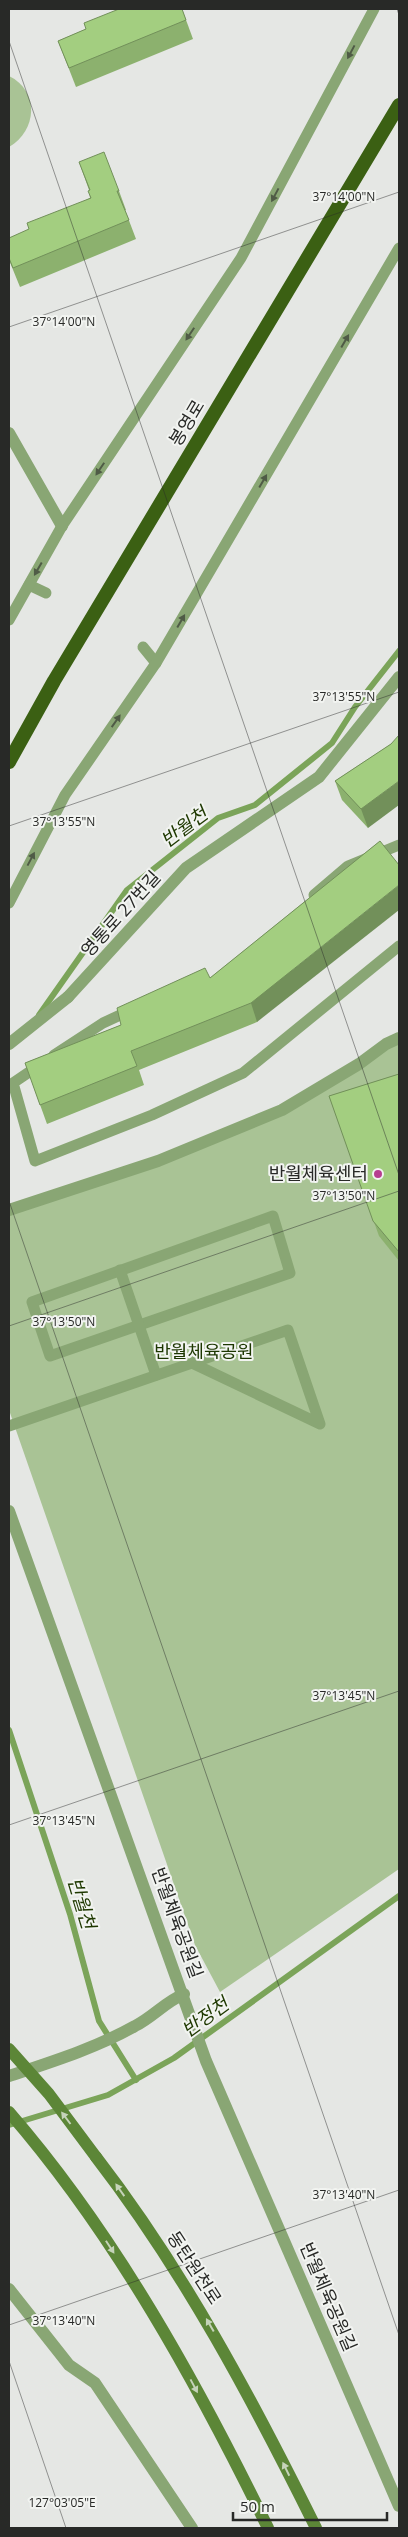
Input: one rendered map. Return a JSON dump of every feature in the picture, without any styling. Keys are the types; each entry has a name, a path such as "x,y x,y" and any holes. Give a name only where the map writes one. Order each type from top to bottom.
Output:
{"highway":[{"name":"봉영로","path":"9,762 54,681 399,105"}],"main road":[{"name":"동탄원천로","path":"9,2049 48,2094 134,2209 208,2322 271,2438 316,2528"},
{"path":"9,2112 63,2178 109,2247 180,2361 268,2528"}],"street":[{"path":"9,433 62,526"},
{"name":"영통로 27번길","path":"9,1044 68,997 186,868 318,777 399,677"},
{"path":"9,1210 158,1161 282,1110 359,1064 386,1044 399,1038"},
{"name":"반월체육공원길","path":"9,1511 186,2000 206,2061 399,2506"},
{"path":"9,2076 86,2049 128,2030 170,2000 186,2000"},
{"path":"9,2288 69,2365 95,2383 192,2528"}],"lane":[{"path":"9,620 62,526 241,258 374,9"},
{"path":"9,902 65,795 156,663 399,248"},
{"path":"29,585 46,593"},
{"path":"143,647 156,663"},
{"path":"303,904 348,866 399,845"},
{"path":"139,1007 103,1023 12,1083 35,1162 152,1115 243,1072 399,946"},
{"path":"272,1216 290,1273 50,1356 32,1302 120,1270 272,1216"},
{"path":"120,1270 156,1375"},
{"path":"9,1426 156,1375 288,1330 320,1424 192,1363"}],"green space":[{"path":"9,76 26,91 31,111 25,131 9,147"},
{"name":"반월체육공원","path":"399,1038 399,1869 220,1992 195,1945 9,1410 9,1210 282,1110"}],"building":[{"path":"119,9 182,9 186,20 69,68 58,41 86,29 84,23"},
{"path":"104,152 129,220 13,268 9,258 9,238 29,229 27,223 91,198 88,191 90,190 79,162"},
{"path":"399,735 399,781 361,809 335,781 391,744"},
{"path":"380,841 399,865 399,885 251,1003 131,1051 137,1066 40,1105 25,1063 121,1025 117,1008 205,968 210,978"},
{"name":"반월체육센터","path":"399,1074 399,1252 373,1221 329,1096"}],"waterway":[{"name":"반월천","path":"39,1015 127,890 218,818 255,805 332,743 355,707 399,651"},
{"name":"반월천","path":"9,1730 70,1914 99,2021 136,2080"},
{"name":"반정천","path":"9,2125 108,2095 174,2058 399,1896"}],"place":[{"name":"반월체육센터","path":"378,1174"}]}
